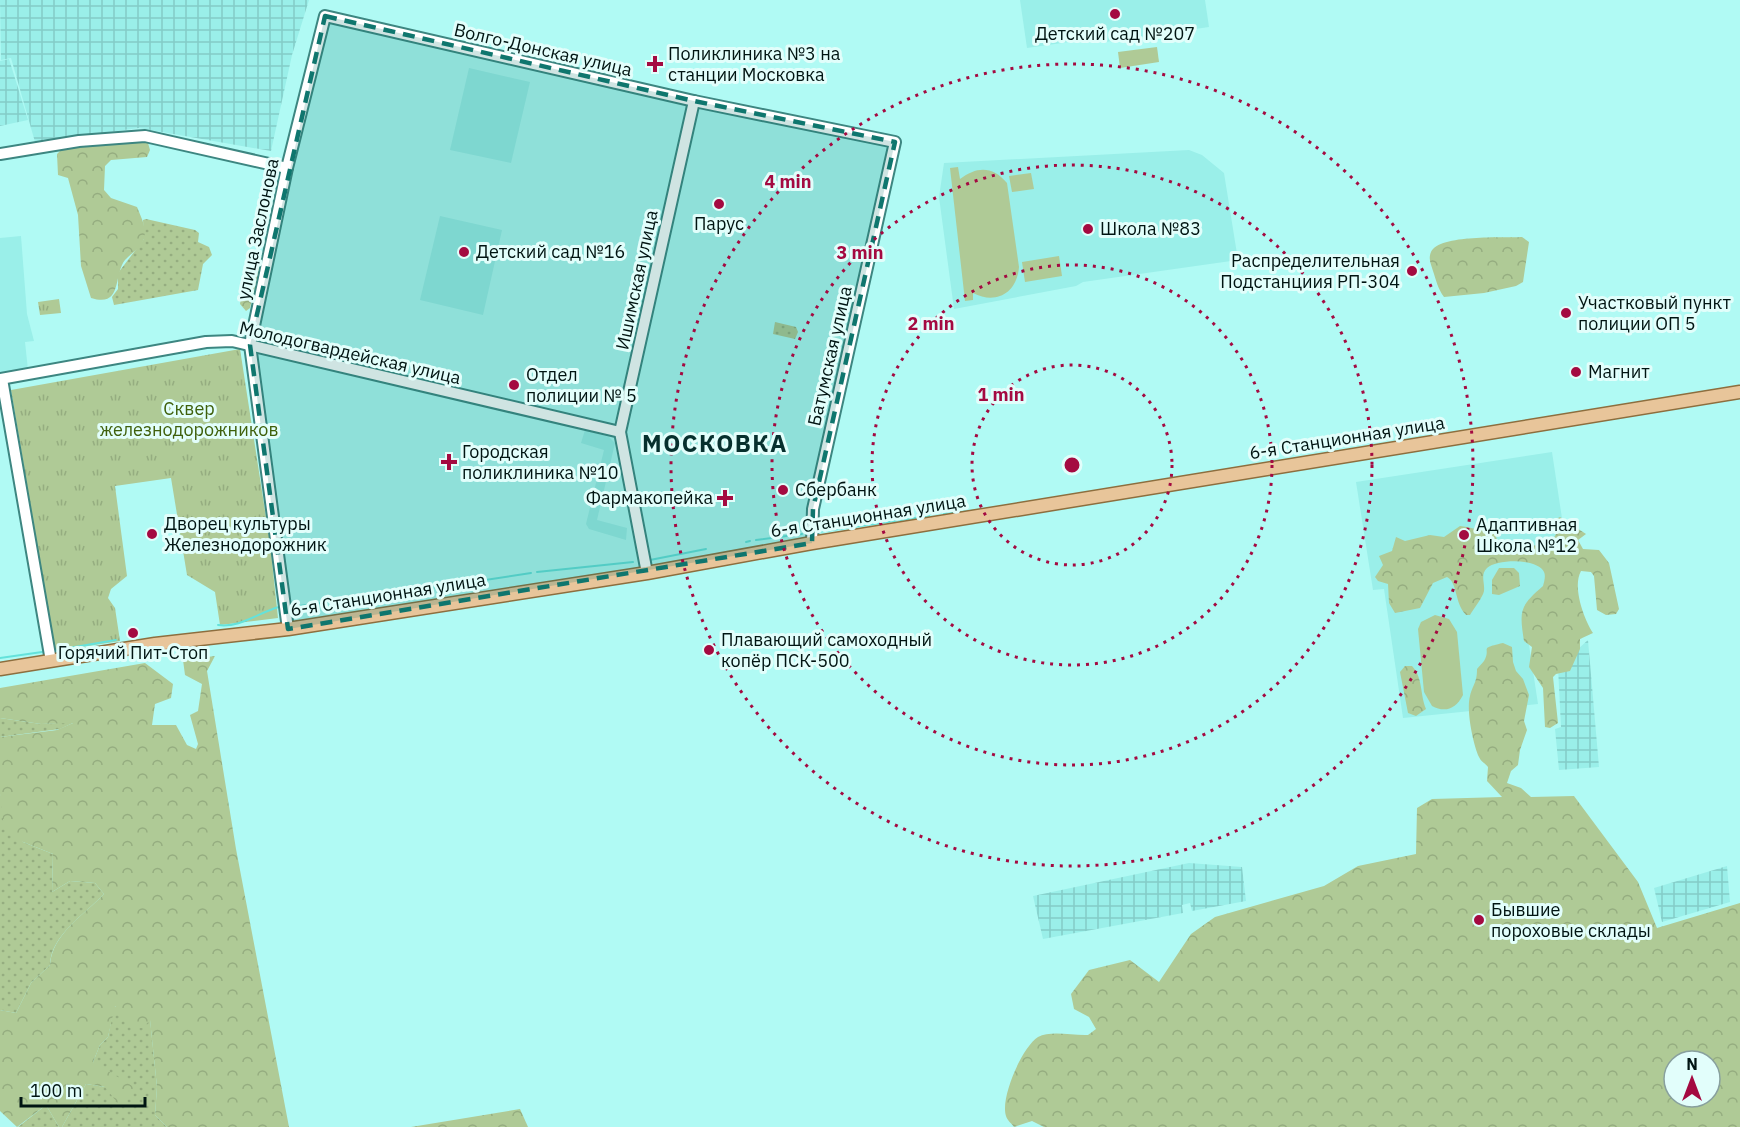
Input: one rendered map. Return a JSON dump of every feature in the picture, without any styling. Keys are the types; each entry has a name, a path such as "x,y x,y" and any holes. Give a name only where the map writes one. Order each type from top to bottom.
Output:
{"main road":[{"name":"6-я Станционная улица","path":"0,669 155,644 288,629 647,573 812,543 1740,392"}],"street":[{"name":"Волго-Донская улица","path":"325,16 694,101 895,142"},
{"name":"улица Заслонова","path":"288,629 250,345 287,168 325,16"},
{"name":"Ишимская улица","path":"647,573 620,432 694,101"},
{"path":"0,154 79,141 145,136 287,168"},
{"name":"Батумская улица","path":"812,543 813,509 895,142"},
{"name":"Молодогвардейская улица","path":"1,379 206,342 232,341 620,432"},
{"path":"1,379 51,661"}],"highlighted area":[{"path":"325,16 694,101 895,142 813,509 812,543 288,629 250,345"}],"shaded area":[{"path":"0,0 309,0 292,55 271,151 139,128 35,142 11,58 1,60"},
{"name":"Детский сад №207","path":"1020,0 1205,0 1209,27 1105,42 1104,37 1027,48"},
{"path":"9,59 28,120 0,126 0,61"},
{"path":"469,68 530,82 511,163 450,150"},
{"name":"Школа №83","path":"1189,150 1202,155 1224,173 1238,260 1083,282 1076,286 954,309 939,197 944,163"},
{"name":"Детский сад №16","path":"440,216 502,230 483,315 420,300"},
{"path":"21,236 27,314 34,341 25,342 28,370 0,375 0,238"},
{"path":"585,430 609,437 615,443 597,520 627,528 626,540 589,529 586,524 604,450 581,443"},
{"name":"Адаптивная Школа №12","path":"1552,452 1577,618 1526,625 1538,704 1403,718 1384,589 1373,590 1356,482"},
{"path":"1588,640 1599,767 1559,770 1555,729 1561,727 1558,667"},
{"path":"1189,863 1242,867 1246,901 1192,911 1190,903 1182,905 1183,913 1043,939 1033,896"},
{"path":"1727,866 1730,902 1662,922 1654,888"}],"green space":[{"path":"1157,47 1159,62 1120,68 1118,52"},
{"path":"133,139 148,143 150,150 147,157 111,160 105,166 104,190 111,198 137,207 144,227 144,239 121,266 113,294 101,300 91,298 81,266 78,215 68,178 58,175 57,154 63,148"},
{"path":"958,167 960,179 973,172 985,170 996,173 1007,183 1019,267 1010,290 997,297 990,298 973,293 973,300 965,301 950,168"},
{"path":"1031,173 1034,189 1012,192 1009,176"},
{"path":"143,220 195,230 199,233 198,242 209,247 212,255 203,264 198,290 114,305 112,297 118,289 118,273 144,239"},
{"path":"1487,237 1522,237 1529,242 1523,282 1516,286 1484,293 1444,297 1437,284 1430,259 1431,252 1436,246 1446,242"},
{"path":"254,251 262,257 250,308 246,311 240,304 243,284"},
{"path":"1059,256 1062,276 1025,282 1022,262"},
{"path":"59,299 61,313 40,315 38,302"},
{"path":"775,322 796,327 798,332 795,339 773,334"},
{"name":"Сквер железнодорожников","path":"240,349 270,543 278,618 220,625 215,592 187,575 171,478 115,486 127,576 111,589 108,598 115,608 120,641 55,651 11,390"},
{"path":"1560,517 1586,534 1578,540 1583,549 1599,550 1609,563 1619,609 1616,614 1606,615 1597,610 1594,576 1591,572 1581,571 1578,594 1586,620 1593,633 1580,639 1580,649 1570,671 1556,674 1553,677 1558,723 1550,728 1545,727 1543,688 1529,667 1532,647 1524,641 1522,622 1523,609 1543,586 1545,574 1540,567 1517,561 1499,563 1487,568 1483,576 1483,593 1470,615 1466,615 1462,610 1453,584 1447,577 1433,583 1420,608 1395,613 1389,603 1388,584 1378,581 1375,577 1383,565 1379,556 1392,551 1396,537 1405,541 1430,535 1444,537 1460,526 1491,530 1500,548 1509,553 1527,544 1548,548 1556,534 1556,519"},
{"path":"1499,568 1514,568 1519,573 1520,586 1499,595 1492,594 1492,580"},
{"path":"1435,615 1449,619 1457,632 1463,695 1457,704 1446,709 1432,706 1424,692 1418,629 1421,622"},
{"path":"1503,643 1512,647 1516,671 1523,679 1529,695 1524,721 1527,730 1518,765 1511,771 1507,783 1521,788 1531,797 1574,796 1638,882 1657,928 1740,903 1740,1127 1044,1127 1032,1121 1014,1127 1006,1116 1006,1097 1025,1051 1038,1037 1043,1035 1088,1035 1096,1029 1089,1017 1074,1009 1071,994 1089,970 1130,960 1159,982 1191,934 1215,917 1324,886 1358,866 1416,854 1417,808 1432,799 1502,797 1487,781 1488,767 1481,760 1477,751 1469,710 1477,669 1484,661 1488,648"},
{"path":"215,656 207,671 236,849 289,1127 167,1127 155,1115 157,1087 150,1020 143,1028 134,1028 115,1006 108,1037 100,1045 93,1062 136,1088 119,1105 105,1087 86,1084 62,1127 59,1127 46,1105 17,1127 0,1111 0,1010 16,1013 31,983 50,965 56,944 63,934 104,894 95,883 70,881 52,892 53,854 23,842 4,828 0,794 0,737 57,730 73,723 41,724 0,718 0,688 145,663 173,684 171,698 155,704 152,725 176,725 187,745 196,749 198,744 190,715 198,711 202,684 185,675 183,660"},
{"path":"1405,666 1412,666 1416,670 1420,681 1426,709 1416,716 1408,713 1400,672"},
{"path":"0,718 41,724 75,722 60,729 0,737"},
{"path":"0,794 23,842 53,854 52,892 70,881 95,883 104,894 62,935 52,954 50,965 31,983 16,1013 0,1010"},
{"path":"114,1006 150,1019 157,1087 155,1115 167,1127 62,1127 86,1084 105,1087 93,1062 100,1045 108,1037"},
{"path":"46,1105 59,1127 18,1127"},
{"path":"520,1109 528,1127 411,1127"}],"waterway":[{"path":"944,514 979,510"},
{"path":"818,532 929,516"},
{"path":"756,540 802,534"},
{"path":"746,542 750,541"},
{"path":"650,560 706,549"},
{"path":"537,572 633,562"},
{"path":"459,584 531,573"},
{"path":"292,607 445,586"},
{"path":"218,625 242,622 279,607"},
{"path":"57,650 116,640"},
{"path":"0,658 42,652"}],"place":[{"name":"Детский сад №207","path":"1115,14"},
{"name":"Поликлиника №3 на станции Московка","path":"655,64"},
{"name":"Парус","path":"719,204"},
{"name":"Школа №83","path":"1088,229"},
{"name":"Детский сад №16","path":"464,252"},
{"name":"Распределительная Подстанциия РП-304","path":"1412,271"},
{"name":"Участковый пункт полиции ОП 5","path":"1566,313"},
{"name":"Магнит","path":"1576,372"},
{"name":"Отдел полиции № 5","path":"514,385"},
{"name":"Городская поликлиника №10","path":"449,462"},
{"name":"Сбербанк","path":"783,490"},
{"name":"Фармакопейка","path":"725,498"},
{"name":"Дворец культуры Железнодорожник","path":"152,534"},
{"name":"Адаптивная Школа №12","path":"1464,535"},
{"name":"Горячий Пит-Стоп","path":"133,633"},
{"name":"Плавающий самоходный копёр ПСК-500","path":"709,650"},
{"name":"Бывшие пороховые склады","path":"1479,920"}],"district":[{"name":"МОСКОВКА","path":"715,444"}]}
